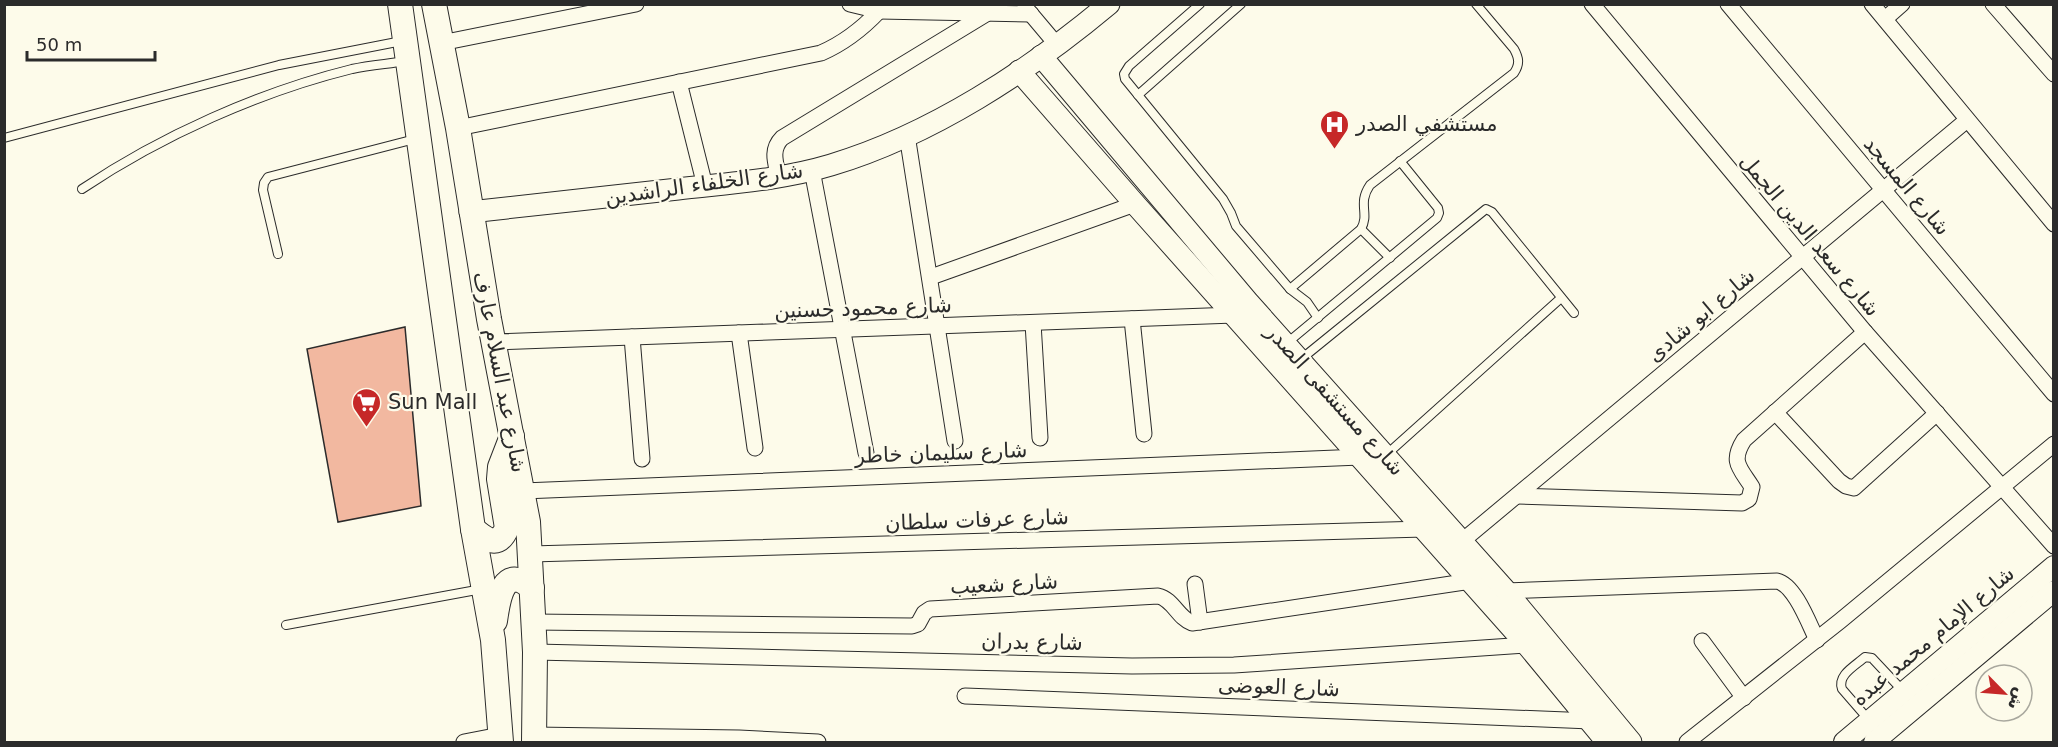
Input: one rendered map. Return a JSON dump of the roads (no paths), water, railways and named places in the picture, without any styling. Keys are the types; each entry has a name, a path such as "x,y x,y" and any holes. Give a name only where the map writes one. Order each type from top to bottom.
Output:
{"main road":[{"name":"شارع عبد السلام عارف","path":"400,4 473,529 493,640 500,739"},
{"name":"شارع عبد السلام عارف","path":"434,4 458,128 493,342 528,522 535,652 534,739"},
{"name":"شارع الخلفاء الراشدين","path":"470,212 779,178 841,161 907,135 967,103 1049,51 1109,4"},
{"name":"شارع مستشفى الصدر","path":"1049,51 1293,352 1506,591 1631,742"},
{"name":"شارع مستشفى الصدر","path":"1019,71 1471,581 1607,742"},
{"path":"473,529 485,540 492,542 504,534 507,520 499,479 500,467 512,436"},
{"path":"493,640 497,605 505,585 511,580 519,580 532,588"}],"street":[{"path":"441,43 636,4"},
{"path":"850,4 879,11 945,9 986,14 1027,9 1049,51"},
{"name":"شارع سعد الدين الجمل","path":"1592,4 1865,332 2054,546"},
{"name":"شارع المسجد","path":"1728,4 2054,394"},
{"path":"1872,4 2054,224"},
{"path":"1885,19 1902,4"},
{"path":"1993,4 2054,74"},
{"path":"458,128 820,53 840,45 879,11"},
{"path":"779,178 774,154 777,142 782,138 986,14"},
{"path":"679,82 705,186"},
{"name":"شارع ابو شادى","path":"1461,542 1967,120"},
{"path":"907,135 955,441"},
{"path":"812,170 866,453"},
{"path":"931,278 1135,204"},
{"name":"شارع محمود حسنين","path":"493,342 1234,315"},
{"path":"1132,319 1144,434"},
{"path":"1033,323 1040,438"},
{"path":"1518,496 1742,503 1749,499 1752,487 1737,462 1736,454 1743,440 1865,332"},
{"path":"739,333 755,448"},
{"path":"632,337 642,459"},
{"path":"1776,412 1839,481 1854,488 1937,413"},
{"path":"1687,742 1817,640 2054,444"},
{"name":"شارع سليمان خاطر","path":"523,491 1360,457"},
{"name":"شارع عرفات سلطان","path":"531,554 1424,529"},
{"name":"شارع الإمام محمد عبده","path":"1844,742 2054,566"},
{"path":"1195,584 1200,622 1471,581"},
{"path":"1506,591 1778,581 1784,583 1792,592 1817,640"},
{"name":"شارع الإمام محمد عبده","path":"1874,742 2054,591"},
{"name":"شارع شعيب","path":"533,622 912,626 918,624 924,613 930,609 1158,596 1166,599 1188,622 1200,622"},
{"path":"1702,641 1744,698"},
{"name":"شارع بدران","path":"535,652 1154,666 1246,664 1527,645"},
{"name":"شارع العوضى","path":"965,696 1591,721"},
{"path":"534,739 739,738 818,742"},
{"path":"464,742 500,739"}],"lane":[{"path":"1200,4 1126,69 1125,79 1223,199 1236,226 1290,289 1307,302 1318,318"},
{"path":"1138,95 1241,4"},
{"path":"1290,289 1361,229 1365,216 1362,201 1370,185 1514,73 1519,57 1476,4"},
{"path":"4,138 279,65 406,51"},
{"path":"82,189 116,166 200,122 315,80 406,51"},
{"path":"278,254 263,190 268,177 419,138"},
{"path":"1293,352 1318,318 1432,223 1439,213 1438,208 1401,161"},
{"path":"1293,352 1486,209 1492,212 1574,313"},
{"path":"1361,229 1390,258"},
{"path":"1385,456 1561,298"},
{"path":"286,625 483,589"},
{"path":"1869,721 1840,684 1842,678 1865,657 1872,658 1904,692"}],"place":[{"name":"مستشفي الصدر","path":"1335,150"},
{"name":"Sun Mall","path":"367,428"}]}
